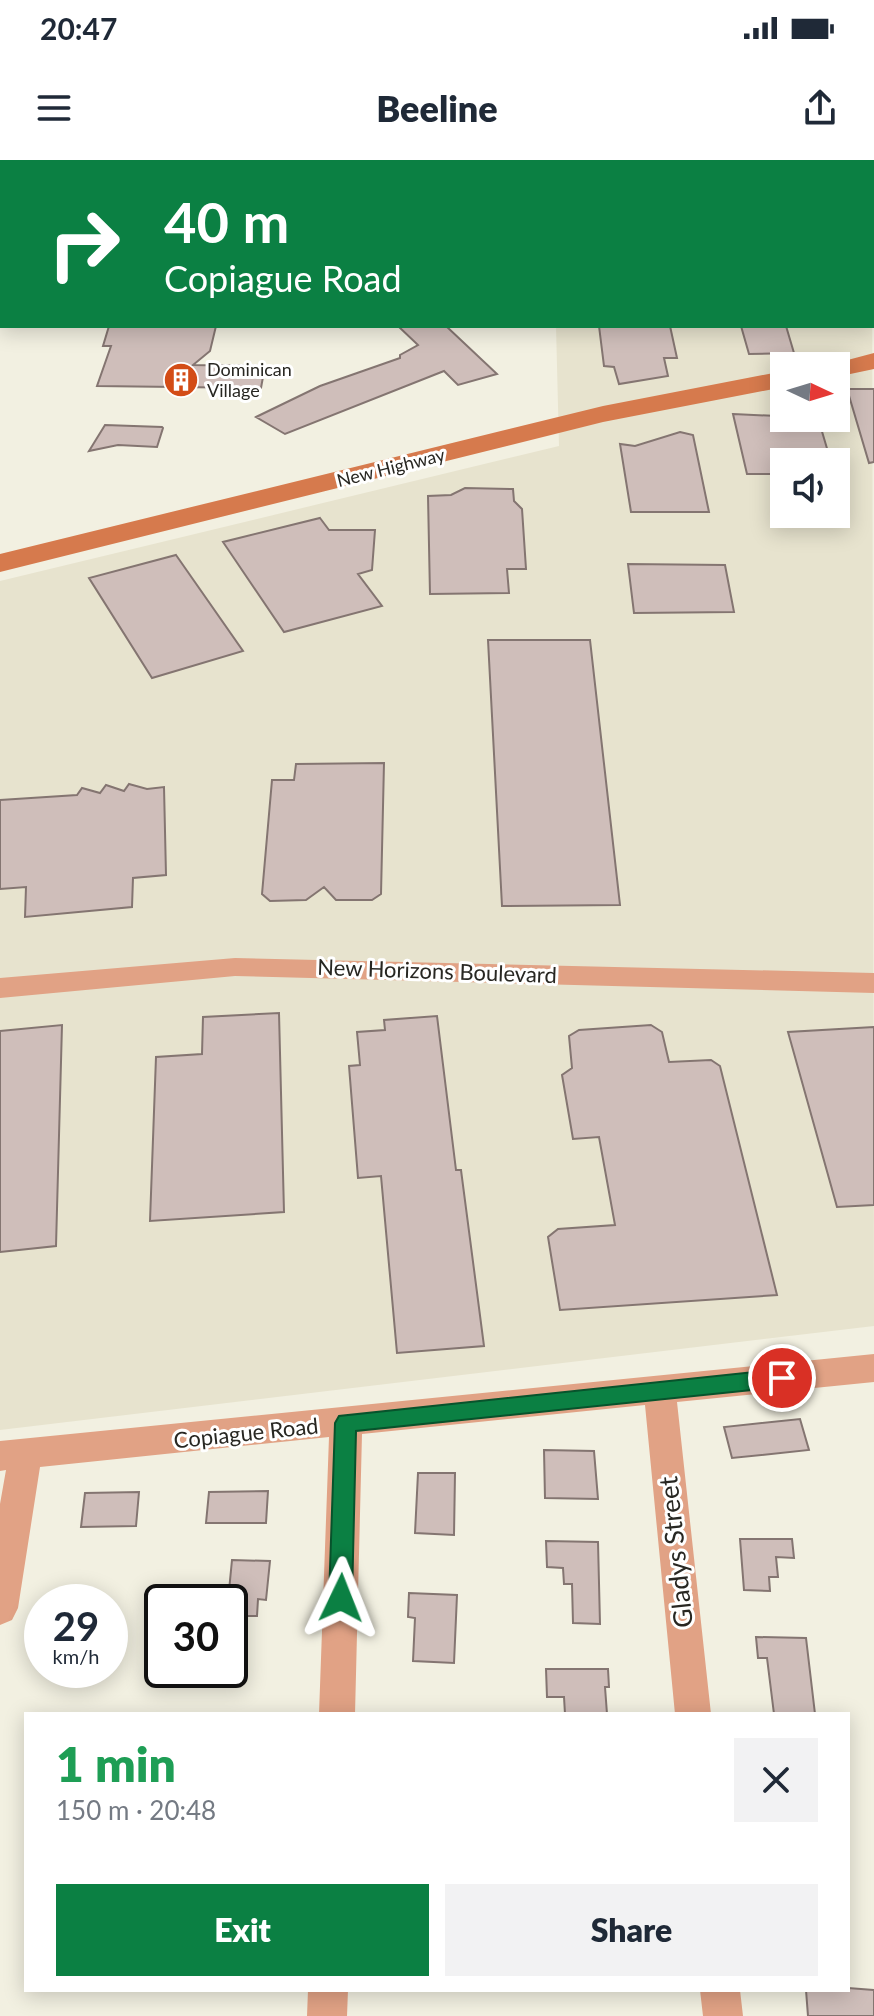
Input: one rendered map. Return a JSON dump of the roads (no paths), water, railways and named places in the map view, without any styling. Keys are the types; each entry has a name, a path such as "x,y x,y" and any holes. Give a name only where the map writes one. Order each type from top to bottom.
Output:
{"main road":[{"path":"850,366 874,361"},
{"name":"New Highway","path":"0,563 603,414 770,382"}],"street":[{"name":"New Horizons Boulevard","path":"0,988 235,967 874,983"},
{"name":"Copiague Road","path":"13,1455 874,1368"},
{"name":"Gladys Street","path":"660,1391 693,1712"},
{"path":"337,1712 346,1423"},
{"path":"0,1608 13,1455"},
{"path":"327,2016 328,1992"},
{"path":"720,1992 723,2016"}],"place":[{"name":"Dominican Village","path":"181,380"}]}
